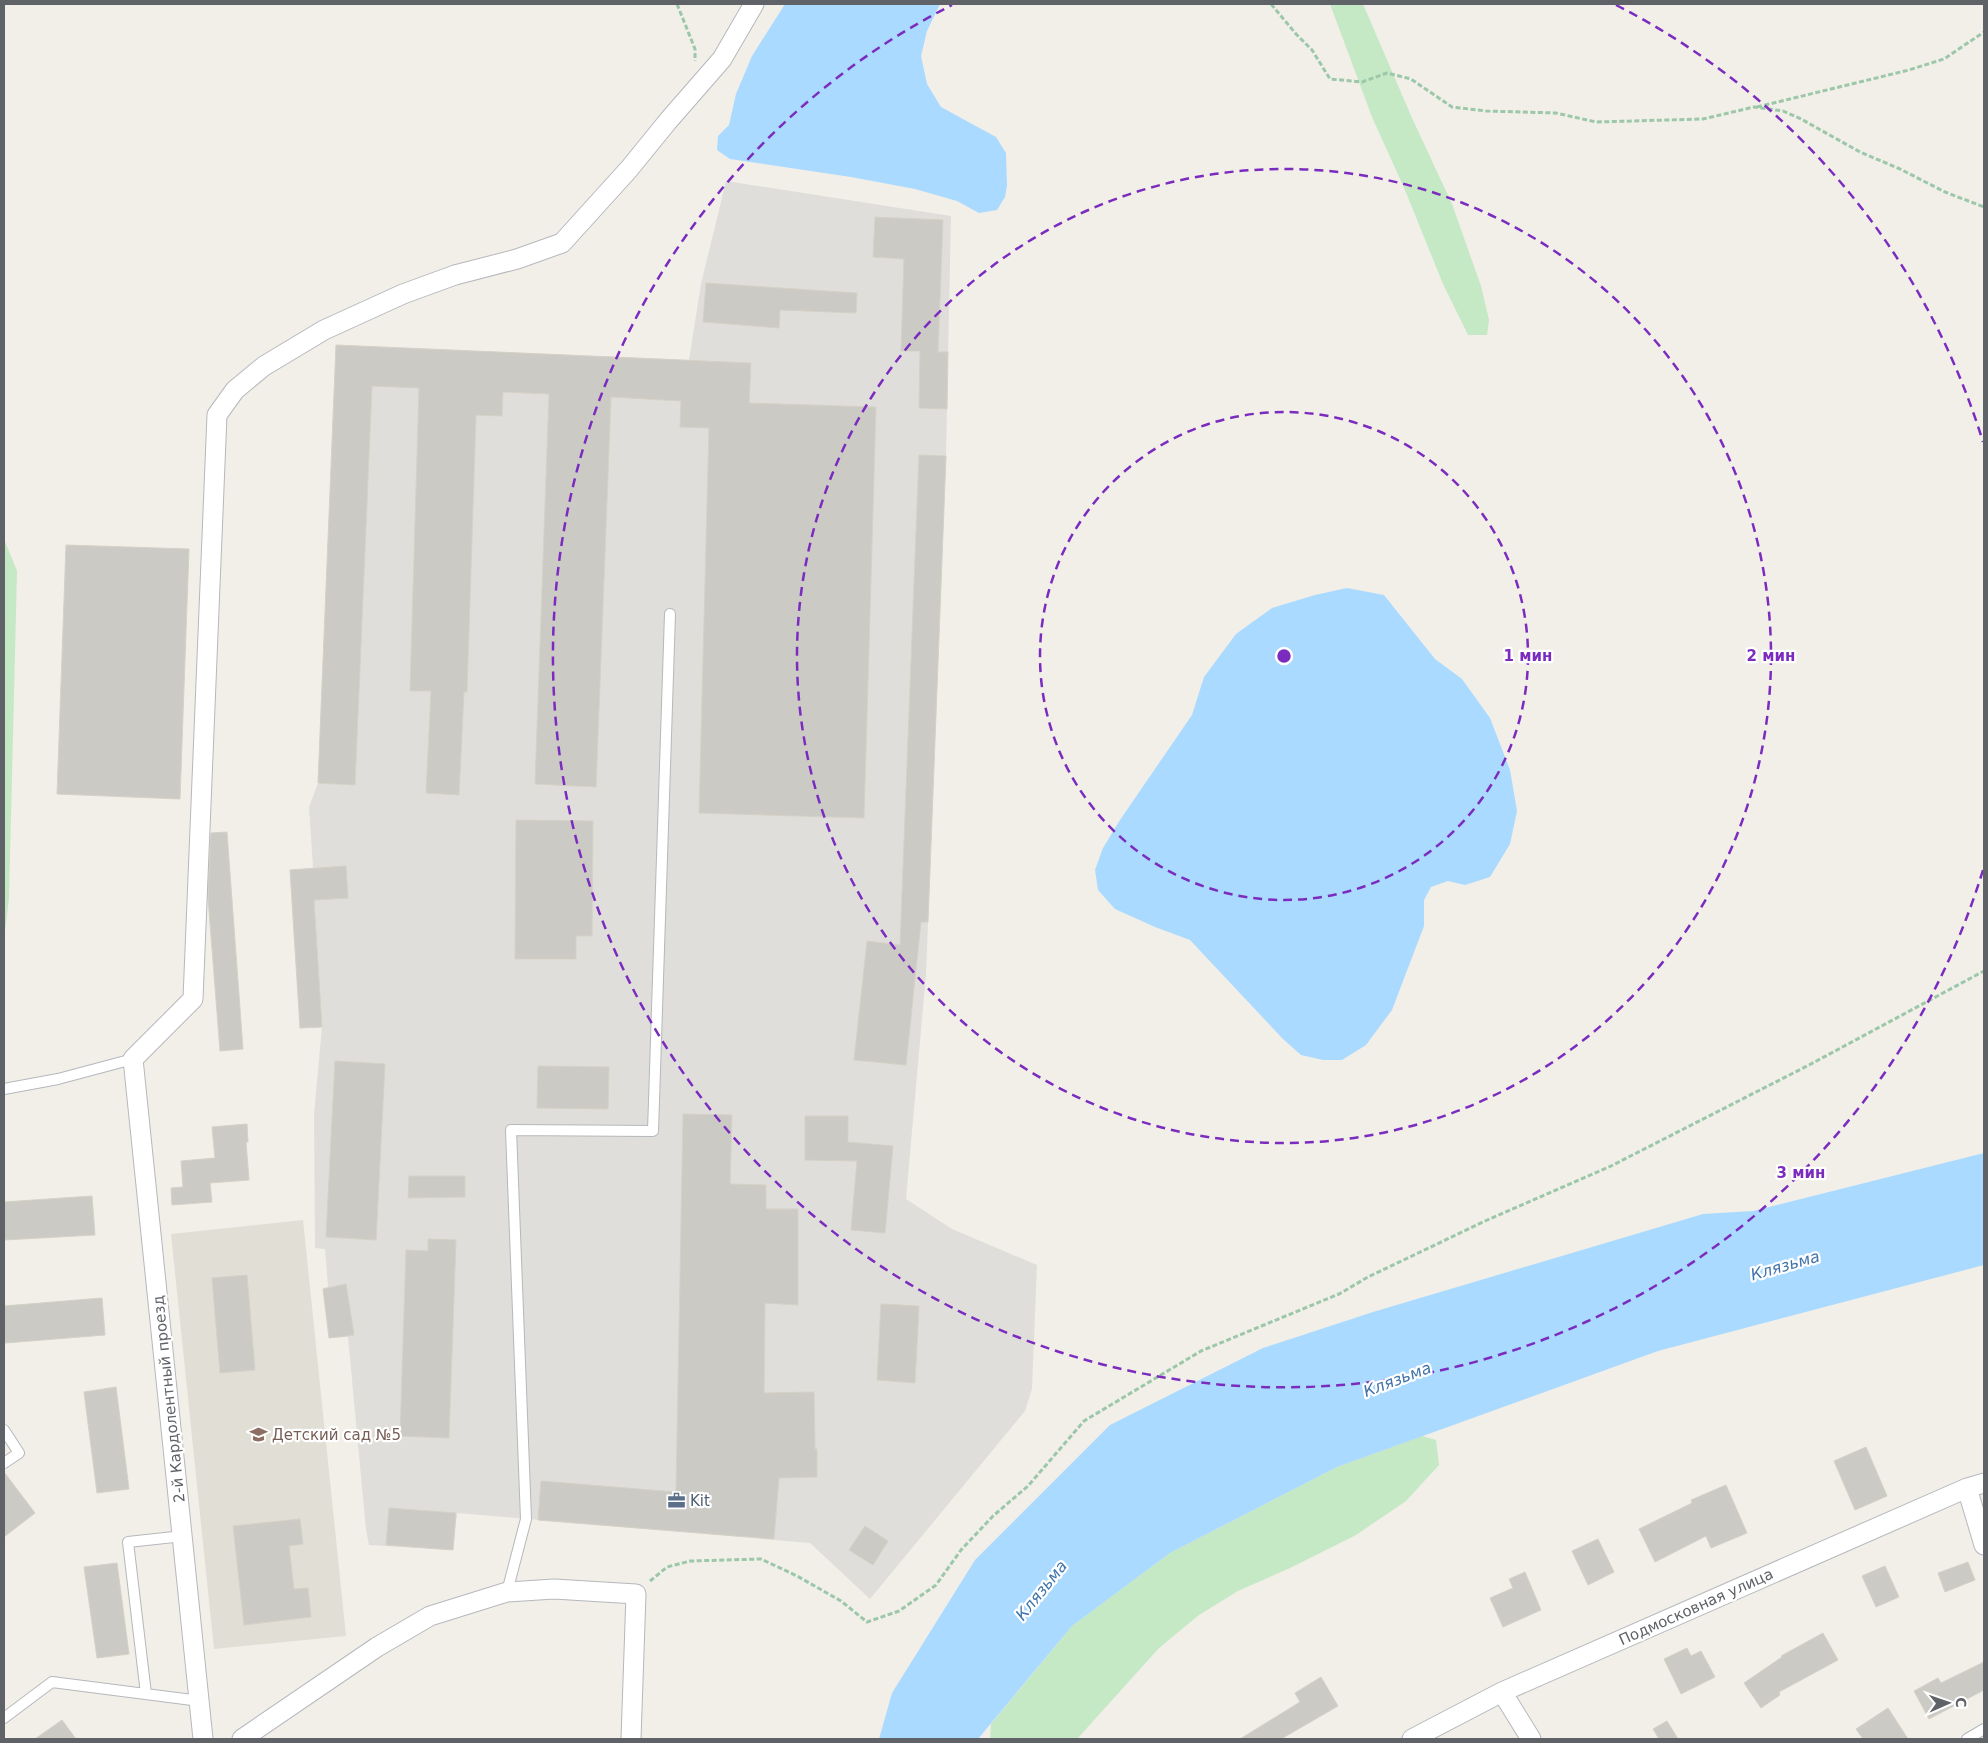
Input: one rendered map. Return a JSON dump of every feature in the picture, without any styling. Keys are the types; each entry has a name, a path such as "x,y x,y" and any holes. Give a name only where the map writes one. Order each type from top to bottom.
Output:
{"street":[{"path":"133,1059 193,999 217,415 235,390 264,366 324,330 402,294 455,275 517,259 562,243 629,169 722,59 754,4"},
{"name":"2-й Кардолентный проезд","path":"133,1059 204,1739"},
{"path":"1976,1486 1984,1545"},
{"name":"Подмосковная улица","path":"1412,1739 1502,1692 1976,1486"},
{"path":"242,1739 377,1647 430,1616 506,1592 554,1589 636,1594 631,1739"},
{"path":"1502,1692 1531,1739"}],"lane":[{"path":"506,1592 526,1520 512,1130 653,1131 670,614"},
{"path":"4,1089 58,1079 133,1059"},
{"path":"4,1430 19,1453 4,1464"},
{"path":"146,1694 128,1542 183,1536"},
{"path":"4,1718 52,1682 200,1701"},
{"path":"1967,1739 1984,1729"}],"path":[{"path":"677,4 695,49 695,89"},
{"path":"1271,4 1312,50 1330,79 1362,82 1387,74 1411,79 1452,107 1486,111 1556,113 1596,122 1702,118 1754,107 1909,70 1944,59 1984,32"},
{"path":"1754,107 1783,111 1860,152 1900,169 1945,192 1984,207"},
{"path":"636,1594 667,1567 690,1562 761,1559 841,1601 867,1622 899,1611 936,1585 961,1550 994,1516 1028,1486 1084,1421 1201,1351 1339,1294 1368,1277 1485,1221 1628,1157 1809,1066 1984,971"}],"shaded area":[{"path":"726,181 951,216 946,456 926,974 906,1199 952,1229 1037,1265 1032,1389 1025,1411 870,1599 810,1543 457,1513 453,1550 369,1545 348,1337 329,1338 323,1288 328,1287 325,1249 315,1248 314,1114 322,1027 300,1028 290,870 313,868 309,807 318,783 336,345 689,360 701,284"},
{"name":"Детский сад №5","path":"303,1220 346,1636 214,1649 171,1234"}],"green space":[{"path":"1330,4 1363,4 1412,118 1452,204 1481,286 1489,320 1487,335 1468,335 1443,284 1405,190 1372,117"},
{"path":"4,539 17,571 9,898 4,939"},
{"path":"1422,1436 1436,1440 1439,1465 1406,1501 1356,1535 1290,1568 1238,1591 1199,1615 1159,1648 1077,1739 990,1739 991,1724 1072,1626 1170,1553 1337,1467"}],"water":[{"path":"785,4 940,4 927,31 921,56 927,84 941,107 996,137 1006,153 1007,186 1005,197 997,210 979,213 957,201 915,189 851,177 730,159 717,150 718,136 729,125 736,94 752,56"},
{"path":"1347,588 1384,595 1435,659 1462,679 1490,718 1510,770 1517,811 1510,844 1490,877 1465,885 1448,881 1431,887 1424,900 1424,926 1392,1010 1366,1045 1342,1060 1323,1060 1301,1055 1283,1039 1190,940 1115,909 1098,890 1095,870 1103,848 1120,820 1192,715 1204,677 1236,634 1272,608"},
{"name":"Клязьма","path":"1984,1153 1984,1265 1658,1351 1337,1467 1170,1553 1072,1626 978,1739 879,1739 892,1693 975,1560 1110,1425 1263,1348 1373,1312 1703,1214 1753,1211"}],"building":[{"path":"875,217 943,220 938,352 948,352 947,409 919,408 920,351 901,351 904,259 873,257"},
{"path":"706,283 857,293 856,313 780,310 779,328 703,322"},
{"path":"336,345 751,363 749,403 876,407 864,818 699,813 709,428 680,427 681,401 611,397 596,787 535,784 549,394 503,392 502,416 476,415 467,692 464,692 459,795 426,793 431,691 410,691 419,388 372,386 355,785 318,783"},
{"path":"919,455 946,456 928,922 921,922 906,1065 854,1060 867,941 900,945"},
{"path":"66,545 189,549 180,799 57,794"},
{"path":"516,820 593,821 592,936 576,936 576,959 515,959"},
{"path":"227,832 243,1049 220,1051 208,898 211,833"},
{"path":"346,866 348,898 314,900 322,1027 300,1028 290,870"},
{"path":"335,1061 385,1064 376,1240 326,1237"},
{"path":"538,1066 609,1067 608,1109 537,1108"},
{"path":"683,1114 732,1115 730,1184 766,1185 766,1209 798,1209 798,1305 765,1303 764,1393 814,1392 817,1477 779,1478 774,1539 538,1520 541,1481 676,1492"},
{"path":"805,1116 848,1116 848,1142 893,1146 885,1233 851,1230 857,1161 805,1160"},
{"path":"247,1124 248,1142 246,1142 249,1180 210,1183 212,1202 172,1205 171,1188 183,1187 181,1161 215,1158 212,1127"},
{"path":"409,1176 465,1176 465,1197 408,1198"},
{"path":"92,1196 95,1235 4,1240 4,1202"},
{"path":"428,1239 456,1240 449,1438 400,1436 406,1250 428,1251"},
{"path":"247,1275 255,1370 220,1373 212,1278"},
{"path":"346,1284 354,1335 329,1338 323,1289"},
{"path":"102,1298 105,1335 5,1343 4,1306"},
{"path":"881,1304 919,1306 915,1383 877,1380"},
{"path":"116,1387 129,1489 97,1493 84,1392"},
{"path":"1866,1447 1887,1496 1855,1510 1834,1461"},
{"path":"4,1472 35,1513 4,1537"},
{"path":"1726,1485 1747,1533 1711,1548 1706,1536 1655,1562 1639,1529 1692,1503 1691,1500"},
{"path":"389,1508 456,1513 453,1550 386,1545"},
{"path":"300,1519 303,1544 289,1546 294,1589 308,1588 311,1617 244,1625 233,1526"},
{"path":"865,1526 888,1541 873,1565 849,1550"},
{"path":"1598,1539 1614,1572 1588,1585 1572,1551"},
{"path":"1968,1562 1975,1580 1945,1592 1938,1573"},
{"path":"117,1563 129,1654 97,1658 84,1567"},
{"path":"1885,1566 1899,1597 1876,1607 1862,1576"},
{"path":"1525,1572 1541,1610 1503,1627 1490,1598 1513,1588 1509,1579"},
{"path":"1823,1633 1838,1660 1779,1692 1780,1695 1761,1708 1744,1683 1781,1656"},
{"path":"1687,1648 1691,1656 1701,1651 1715,1677 1681,1694 1664,1659"},
{"path":"1984,1662 1984,1690 1929,1719 1914,1691 1938,1678 1941,1683"},
{"path":"1321,1677 1338,1706 1281,1739 1240,1739 1300,1702 1295,1693"},
{"path":"1888,1708 1908,1739 1863,1739 1856,1729"},
{"path":"62,1720 76,1739 35,1739"},
{"path":"1667,1721 1678,1739 1659,1739 1653,1729"}],"place":[{"name":"Детский сад №5","path":"258,1435"},
{"name":"Kit","path":"676,1501"}]}
